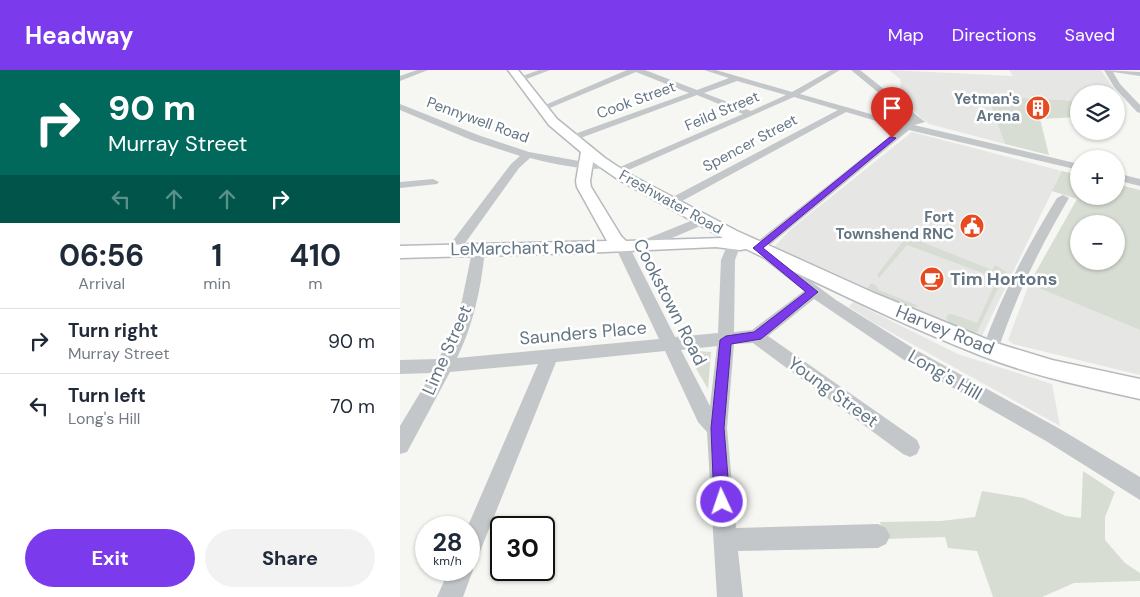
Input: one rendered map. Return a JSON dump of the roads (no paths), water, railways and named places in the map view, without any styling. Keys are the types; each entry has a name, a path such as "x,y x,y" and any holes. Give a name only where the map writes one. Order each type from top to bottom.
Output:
{"main road":[{"name":"Freshwater Road","path":"516,74 553,122 572,138 587,158 758,248"},
{"name":"Cookstown Road","path":"587,158 583,181 584,187 614,240 622,246"},
{"name":"LeMarchant Road","path":"400,252 716,242 758,248"},
{"name":"Harvey Road","path":"758,248 990,350 1052,368 1140,389"}],"street":[{"path":"400,79 424,70"},
{"path":"516,74 546,70"},
{"path":"542,108 634,70"},
{"path":"638,70 752,114"},
{"path":"708,70 888,122 910,119 967,140 1070,165"},
{"path":"719,73 728,70"},
{"name":"Feild Street","path":"611,169 752,114 792,95 836,70"},
{"path":"855,70 893,99 910,119"},
{"path":"1108,70 1112,80 1140,110"},
{"path":"1112,70 1140,74"},
{"name":"Cook Street","path":"572,138 738,78"},
{"path":"1130,100 1140,100"},
{"name":"Pennywell Road","path":"403,110 527,155 587,158"},
{"name":"Spencer Street","path":"671,202 844,110"},
{"path":"758,248 910,119"},
{"path":"453,250 514,166 527,155"},
{"path":"1125,178 1140,182"},
{"path":"400,185 433,182"},
{"path":"990,350 1001,313 1028,255 1063,198"},
{"name":"LeMarchant Road","path":"646,244 703,220"},
{"path":"730,597 728,540 723,520 718,428 726,340 727,268 730,251 734,244"},
{"name":"Cookstown Road","path":"622,246 705,416 718,428"},
{"name":"Long's Hill","path":"758,248 813,292 910,355 1053,435 1140,489"},
{"name":"Lime Street","path":"400,445 443,366 465,318 474,283 478,250"},
{"path":"756,336 813,292"},
{"name":"Saunders Place","path":"400,367 443,366 670,346 756,336"},
{"name":"Young Street","path":"756,336 910,447"},
{"path":"480,525 550,356"},
{"path":"728,540 878,536"},
{"path":"450,597 457,581"}],"place":[{"name":"Yetman's Arena","path":"1038,108"},
{"name":"Fort Townshend RNC","path":"972,226"},
{"name":"Tim Hortons","path":"932,279"}]}
